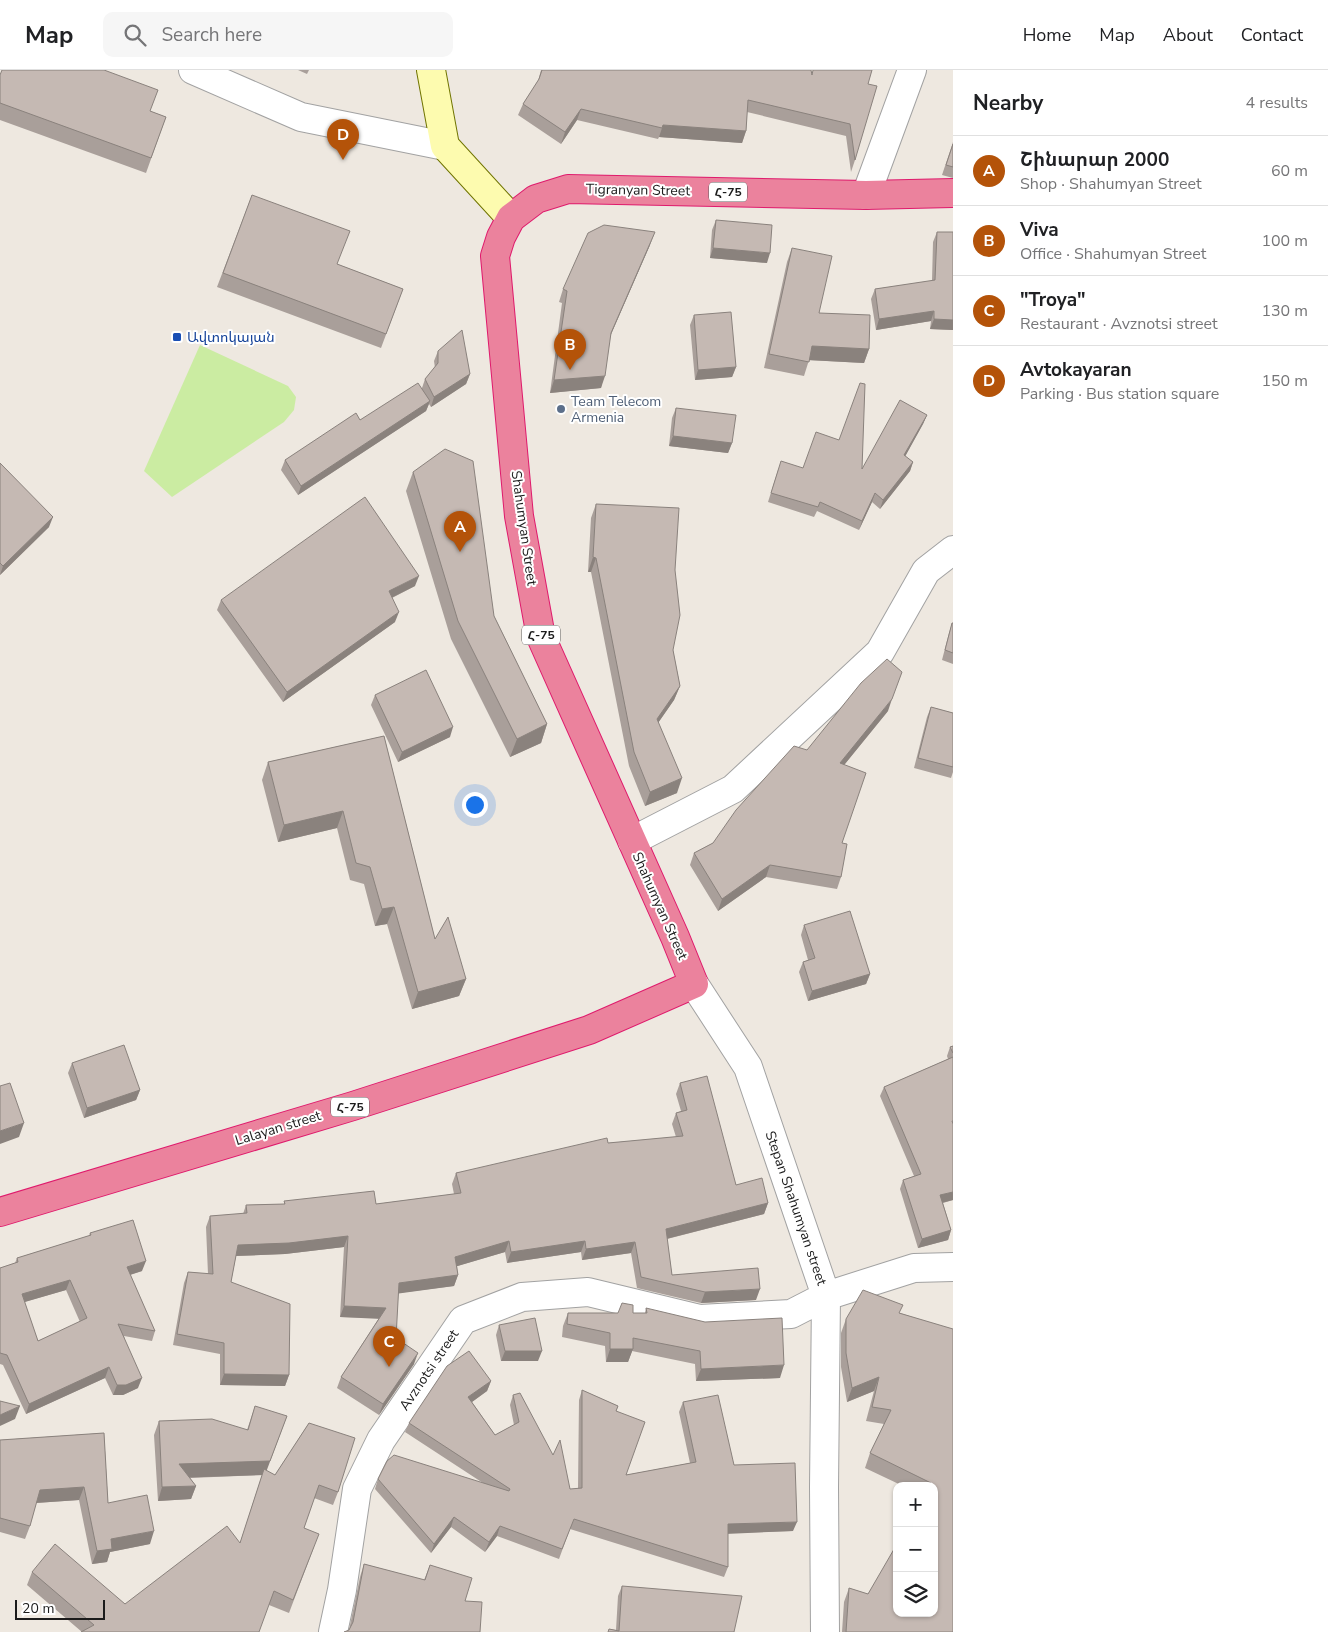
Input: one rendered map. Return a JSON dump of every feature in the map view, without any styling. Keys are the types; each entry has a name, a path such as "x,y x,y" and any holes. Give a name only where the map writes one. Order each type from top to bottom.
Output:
{"highway":[{"name":"Tigranyan Street","path":"511,218 536,199 568,188 866,195 953,193"},
{"name":"Shahumyan Street","path":"511,218 501,236 496,256 519,516 541,637 694,984"},
{"name":"Lalayan street","path":"0,1212 353,1106 589,1030 694,984"}],"street":[{"path":"192,70 301,117 445,146"},
{"path":"431,70 445,146 511,218"},
{"path":"866,195 912,70"},
{"path":"632,841 733,790 880,652 926,571 953,550"},
{"name":"Stepan Shahumyan street","path":"694,984 748,1066 826,1296 825,1632"},
{"name":"Avznotsi street","path":"333,1632 342,1590 357,1490 381,1440 463,1320 522,1297 579,1292 588,1292 700,1319 791,1314 826,1296 914,1268 953,1267"}],"green space":[{"path":"200,345 288,386 296,397 294,410 284,422 172,497 144,471"}],"building":[{"path":"2,70 104,70 158,90 150,111 166,117 151,158 0,103 0,75"},
{"path":"542,70 811,70 812,75 813,70 872,70 868,84 877,86 855,160 850,124 748,100 746,131 663,125 662,128 581,109 565,132 523,104 539,79"},
{"path":"953,144 953,167 946,165"},
{"path":"252,195 350,231 337,264 403,289 386,334 223,273"},
{"path":"716,220 772,225 770,253 713,248"},
{"path":"604,225 655,232 611,333 605,376 554,380 567,291 563,289 588,233"},
{"path":"937,232 953,232 953,320 934,319 934,311 879,319 875,289 935,280"},
{"path":"792,248 832,256 819,313 870,315 869,349 812,346 809,362 769,354"},
{"path":"731,312 736,367 698,370 694,315"},
{"path":"462,330 470,374 434,397 425,379 438,363 438,351"},
{"path":"418,383 430,401 301,486 285,460 356,413 360,420"},
{"path":"860,383 865,384 862,469 900,400 927,415 904,455 913,462 883,500 875,493 862,521 820,502 818,507 771,493 781,461 803,468 816,432 839,440"},
{"path":"676,408 736,415 732,443 673,436"},
{"path":"445,449 473,461 494,616 547,724 517,739 458,621 413,472"},
{"path":"0,463 53,517 3,566 0,563"},
{"path":"365,497 419,576 389,591 399,612 287,692 221,600"},
{"path":"596,504 679,508 675,570 680,615 673,650 680,686 657,719 682,778 650,792 634,752 596,558 593,557"},
{"path":"953,623 953,653 945,650"},
{"path":"887,659 902,672 892,699 840,763 866,773 842,843 847,844 841,877 770,865 722,899 694,853 713,843 736,810 794,746 807,750 861,683"},
{"path":"426,670 453,727 402,752 375,695"},
{"path":"931,707 953,713 953,767 918,758"},
{"path":"384,736 435,939 448,917 466,979 418,992 394,907 382,909 370,867 356,863 343,811 284,825 268,762"},
{"path":"850,911 870,974 812,991 803,962 815,958 804,925"},
{"path":"124,1045 140,1090 87,1108 72,1063"},
{"path":"953,1057 953,1192 940,1195 951,1230 922,1239 903,1180 921,1174 884,1087"},
{"path":"707,1076 736,1185 762,1178 768,1203 666,1229 672,1275 758,1268 760,1289 705,1292 641,1277 635,1242 586,1249 585,1241 511,1252 509,1241 455,1257 458,1275 399,1283 396,1338 418,1353 383,1404 341,1377 386,1308 344,1306 348,1236 289,1243 238,1245 231,1282 290,1304 289,1375 224,1374 224,1343 177,1334 188,1272 213,1274 210,1216 247,1213 246,1205 285,1204 284,1201 374,1191 376,1204 461,1193 456,1173 607,1138 608,1143 683,1136 676,1113 687,1110 680,1083"},
{"path":"10,1083 24,1123 0,1131 0,1086"},
{"path":"133,1220 146,1261 127,1267 155,1331 118,1324 142,1378 126,1385 117,1385 109,1367 29,1404 7,1355 0,1353 0,1268 18,1262 17,1258 91,1235 90,1233","holes":["70,1280 87,1318 38,1341 22,1294"]},
{"path":"863,1290 903,1305 899,1313 953,1329 953,1632 846,1632 849,1588 868,1594 893,1551 893,1617 938,1617 938,1482 929,1482 870,1453 891,1410 872,1407 879,1377 852,1388 846,1353 846,1319"},
{"path":"622,1303 633,1305 633,1313 647,1313 646,1308 705,1322 782,1318 784,1365 701,1369 700,1351 633,1338 633,1349 610,1349 610,1333 567,1324 568,1313 618,1313"},
{"path":"535,1318 542,1351 505,1351 499,1325"},
{"path":"469,1351 491,1381 468,1397 495,1435 519,1422 513,1395 520,1393 553,1455 560,1440 570,1489 582,1488 582,1390 618,1406 616,1411 645,1422 626,1475 696,1462 683,1402 718,1395 734,1465 795,1463 797,1522 728,1524 728,1567 574,1519 562,1549 500,1526 489,1542 454,1517 434,1544 378,1479 387,1461 394,1455 509,1491 510,1489 409,1423 447,1366"},
{"path":"0,1401 20,1406 0,1415"},
{"path":"255,1406 287,1416 270,1461 179,1464 196,1486 162,1487 159,1421 212,1419 248,1430"},
{"path":"309,1423 355,1438 338,1492 319,1485 304,1528 319,1534 293,1600 274,1591 259,1632 81,1632 94,1625 32,1572 55,1544 125,1604 227,1526 240,1543 264,1469 275,1475"},
{"path":"104,1433 108,1503 147,1495 154,1531 111,1539 112,1549 97,1551 84,1487 40,1490 30,1526 0,1518 0,1440"},
{"path":"364,1564 425,1580 430,1565 472,1578 465,1601 482,1602 480,1632 344,1632 349,1630 353,1622"},
{"path":"622,1586 742,1596 734,1632 608,1632 609,1629 619,1631"}],"place":[{"name":"Avtokayaran","path":"343,160"},
{"name":"Ավտոկայան","path":"177,337"},
{"name":"Viva","path":"570,370"},
{"name":"Team Telecom Armenia","path":"561,409"},
{"name":"Շինարար 2000","path":"460,552"},
{"name":"\"Troya\"","path":"389,1367"}]}
